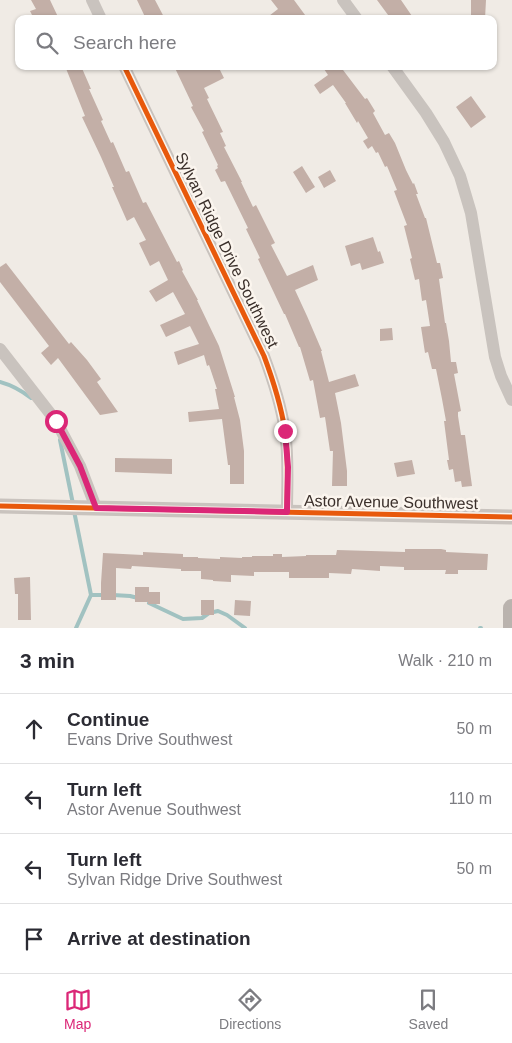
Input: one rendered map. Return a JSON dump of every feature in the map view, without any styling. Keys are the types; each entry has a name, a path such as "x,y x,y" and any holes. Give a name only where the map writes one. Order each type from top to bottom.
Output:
{"main road":[{"path":"512,608 512,628"}],"street":[{"path":"92,0 99,15"},
{"path":"343,0 353,15"},
{"name":"Sylvan Ridge Drive Southwest","path":"126,70 264,356 277,393 285,431 288,467 287,512"},
{"path":"395,70 444,142 460,176 471,213 495,357 512,400"},
{"path":"0,348 56,421 80,466 96,508"},
{"name":"Astor Avenue Southwest","path":"0,506 512,518"}],"building":[{"path":"31,0 50,0 57,15 32,15 30,11 36,9"},
{"path":"137,0 155,0 163,15 144,15"},
{"path":"271,0 294,0 305,15 270,15 278,9"},
{"path":"377,0 401,0 411,15 388,15"},
{"path":"471,0 486,0 485,15 471,15"},
{"path":"67,70 83,70 111,143 113,142 126,172 129,171 143,203 146,202 177,262 179,261 182,271 198,300 219,346 240,420 244,451 244,484 230,484 230,465 228,465 222,419 189,422 188,412 219,409 215,389 217,389 209,365 207,366 204,355 178,365 174,352 199,344 190,326 166,337 160,325 185,314 173,292 156,302 149,291 168,280 159,261 150,266 139,243 146,240 134,217 127,221 112,187 114,187 82,117 85,116"},
{"path":"176,70 220,70 224,78 204,88 209,98 207,99 223,132 220,133 226,146 224,147 253,207 256,205 275,243 271,245 287,276 313,265 318,280 295,290 322,351 329,382 355,374 359,386 335,393 341,423 347,486 332,486 333,451 330,451 325,417 320,418 313,380 310,381 300,347 258,259 260,258 246,229 248,228 225,181 221,182 215,170 218,168 218,165 202,132 204,131 191,107 193,106"},
{"path":"325,70 343,70 365,99 367,98 375,111 373,113 385,135 389,133 395,143 418,194 416,194 426,218 437,263 440,263 443,278 439,279 445,323 451,362 456,362 458,373 454,374 461,411 458,412 458,416 461,435 465,435 472,486 462,487 461,481 455,482 453,469 449,470 444,421 446,421 442,399 436,369 432,369 428,352 425,353 421,327 430,326 426,300 422,301 419,279 415,280 404,226 407,225 394,191 397,190 387,166 385,167 378,152 376,153 372,146 368,149 363,141 368,138 333,85 320,94 314,85 328,75"},
{"path":"471,96 486,117 471,128 456,107"},
{"path":"302,166 315,187 306,193 293,172"},
{"path":"330,170 336,181 324,188 318,177"},
{"path":"373,237 384,263 362,270 360,263 351,266 345,246"},
{"path":"6,263 69,344 71,342 87,360 101,379 97,382 118,412 100,415 58,358 51,365 41,353 49,346 0,282 0,267"},
{"path":"392,328 393,340 380,341 380,329"},
{"path":"115,458 172,459 172,474 115,472"},
{"path":"412,460 415,474 397,477 394,463"},
{"path":"405,549 441,549 446,550 446,552 488,554 487,570 458,570 458,574 445,574 446,570 404,570 404,567 380,566 380,571 352,569 351,574 329,573 329,578 289,578 289,572 254,572 254,576 231,575 231,582 201,579 201,571 132,566 131,569 116,568 116,600 101,600 103,553 183,554 183,557 220,559 220,557 273,556 273,554 282,554 282,557 336,555 337,550 405,552"},
{"path":"30,577 31,620 18,620 18,594 15,594 14,578"},
{"path":"135,587 149,587 149,592 160,592 160,604 135,602"},
{"path":"201,600 214,600 214,615 201,615"},
{"path":"235,600 251,601 250,616 234,615"}],"waterway":[{"path":"0,382 16,388 31,398"},
{"path":"60,440 73,504"},
{"path":"74,511 91,595 76,628"},
{"path":"91,595 106,595"},
{"path":"113,595 138,598"},
{"path":"149,603 183,619 202,618 209,613 218,611 245,628"}],"cycle path":[{"path":"126,70 264,356 274,383 285,431 287,512"},
{"path":"0,506 512,517"}],"route":[{"path":"56,421 80,466 96,508 287,512 288,467 285,431"}]}
